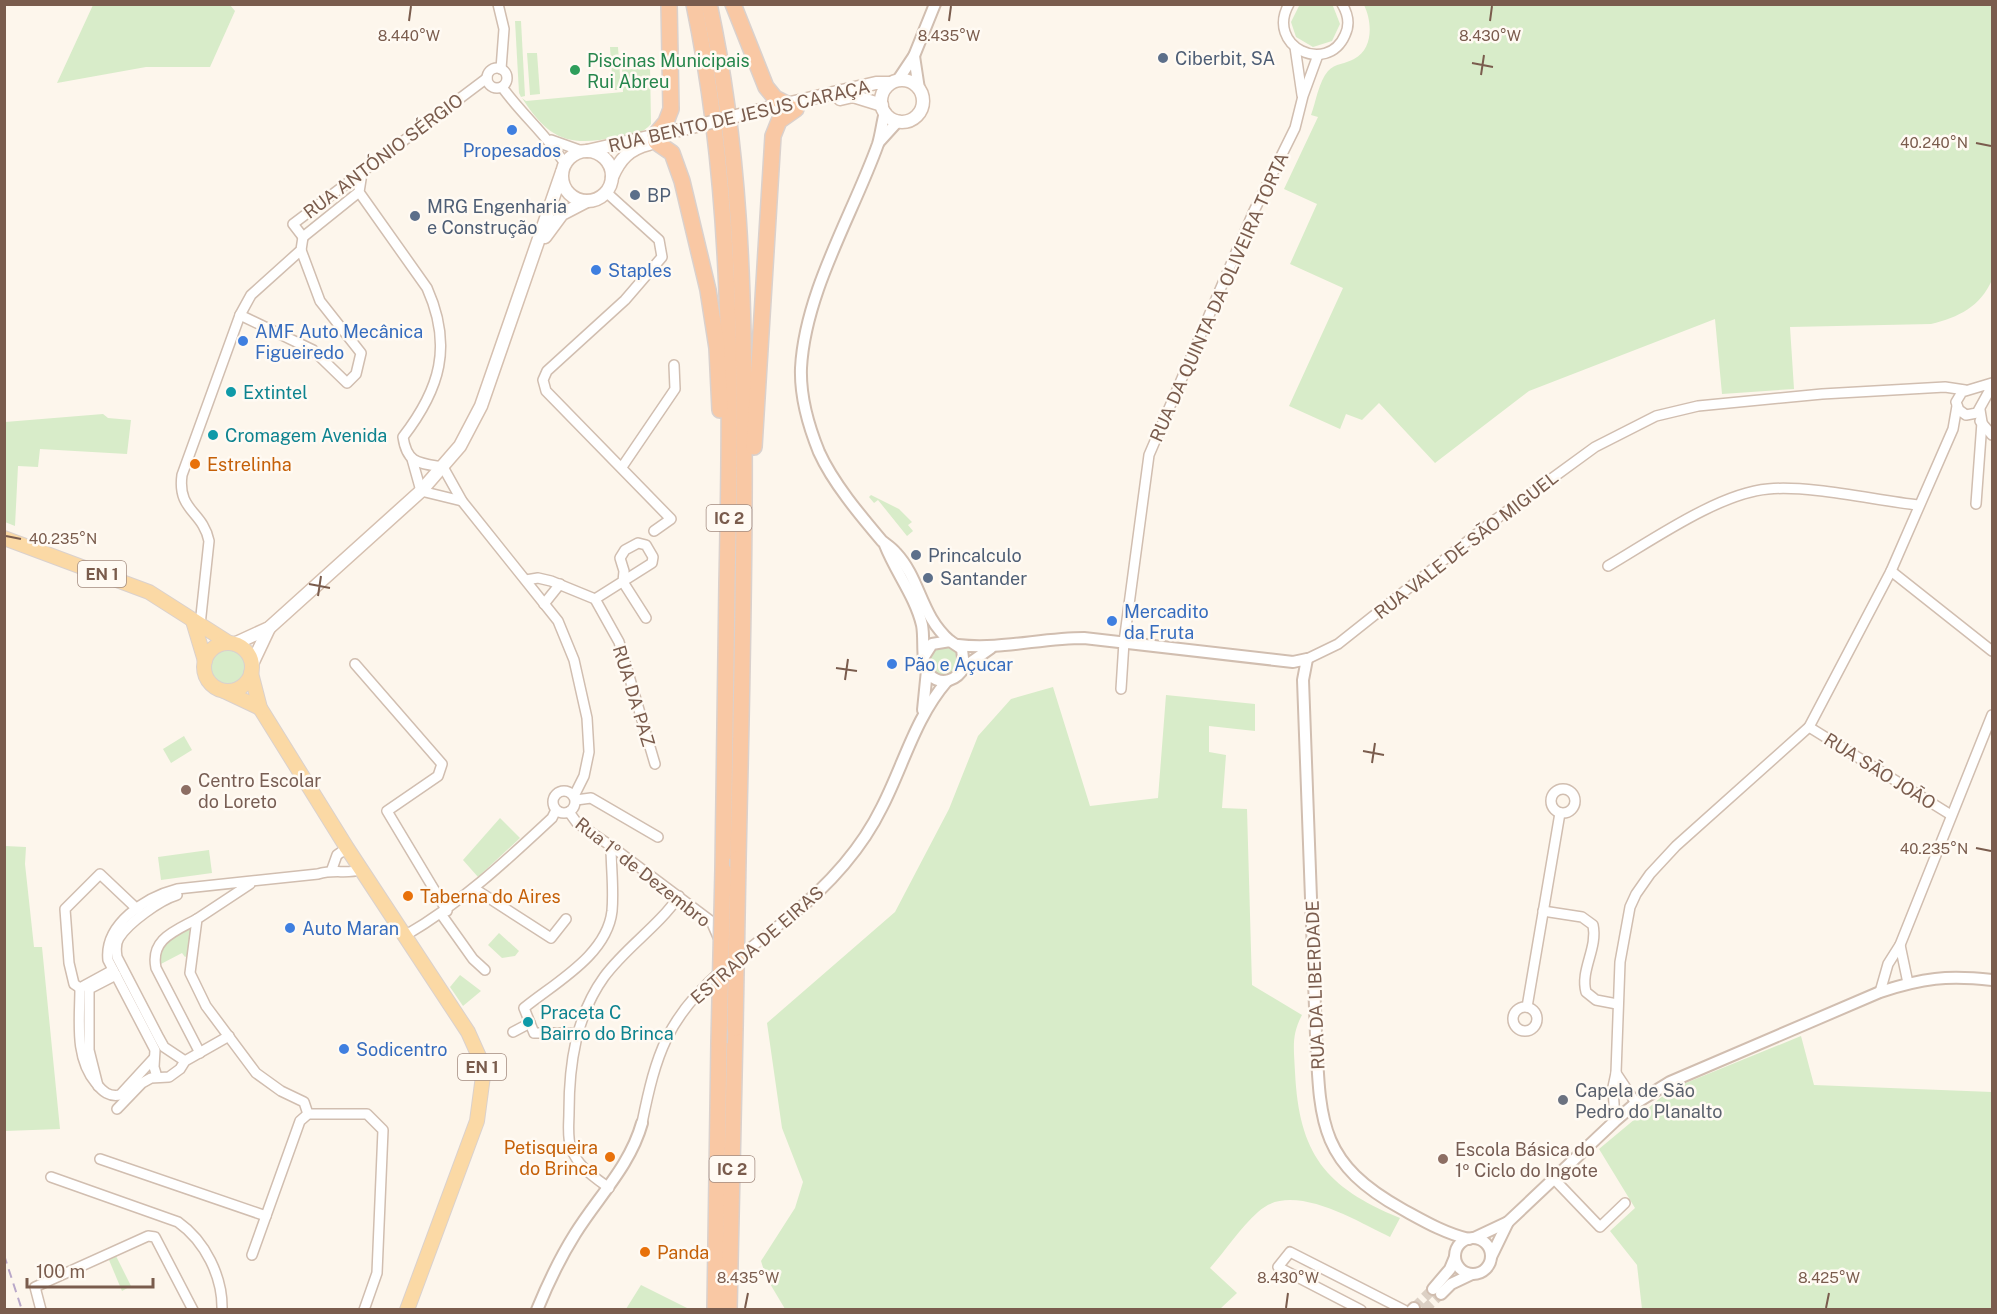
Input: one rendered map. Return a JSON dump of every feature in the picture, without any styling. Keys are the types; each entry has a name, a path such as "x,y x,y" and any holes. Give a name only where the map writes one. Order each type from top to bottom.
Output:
{"highway":[{"path":"669,4 671,109 656,139 672,153 682,182 708,290 717,348 722,444 737,509"},
{"name":"IC 2","path":"694,4 722,190 737,509 738,859 729,1310"},
{"name":"IC 2","path":"709,4 735,161 744,304 723,870 715,1310"},
{"path":"733,4 766,87 774,98 792,106 779,121 773,136 753,454 737,509"}],"main road":[{"path":"910,81 919,89 923,103 918,114 907,121 898,121 883,109 883,93 894,82 910,81"},
{"name":"RUA BENTO DE JESUS CARAÇA","path":"585,151 656,139 876,83 894,82"},
{"name":"RUA BENTO DE JESUS CARAÇA","path":"792,106 853,96 867,98 883,109"},
{"name":"RUA BENTO DE JESUS CARAÇA","path":"612,177 620,159 630,151 656,139"},
{"path":"205,661 214,648 269,628 421,491 460,446 482,406 564,168 572,156 585,151 595,152 608,162 612,177 606,192 562,214 538,248"},
{"path":"564,168 562,180 571,195 587,201"},
{"name":"EN 1","path":"4,538 149,592 249,655 260,708 361,870 468,1032 481,1061 483,1076 477,1121 407,1310"},
{"path":"196,623 207,679 222,690 260,708"},
{"path":"222,690 240,688 252,668 269,628"}],"street":[{"path":"498,4 504,29 501,69 507,80 502,87"},
{"path":"894,82 914,56 935,4"},
{"name":"RUA DA QUINTA DA OLIVEIRA TORTA","path":"1289,4 1283,25 1287,37 1295,47 1303,96"},
{"path":"1295,47 1306,53 1318,55 1336,48 1344,38 1348,20 1342,4"},
{"name":"RUA DA QUINTA DA OLIVEIRA TORTA","path":"1121,689 1124,642 1149,455 1234,255 1295,128 1303,96 1318,55"},
{"path":"914,56 919,89"},
{"path":"501,69 492,70 487,78 492,87 502,87"},
{"name":"RUA ANTÓNIO SÉRGIO","path":"359,192 303,237 293,224 487,78"},
{"path":"502,87 517,109 551,140 564,168"},
{"path":"883,109 879,142 813,307 804,348 801,377 805,412 819,453 836,480 884,542 917,609 927,670 935,679 946,681 958,676 964,667 964,655 931,622 911,575 897,553 884,542"},
{"path":"879,142 898,121"},
{"path":"551,140 585,151"},
{"path":"362,173 359,192 415,267 435,304 441,360 430,399 403,437 406,453 412,459 421,491 462,501"},
{"path":"606,192 659,240 662,257 625,300 547,371 543,380 546,391 671,519 654,531"},
{"path":"240,315 313,350 347,383 356,374 361,353 320,301 301,250 303,237"},
{"path":"196,623 209,541 204,528 183,500 180,490 182,475 240,315 251,295 301,250"},
{"path":"622,467 675,389 674,365"},
{"path":"1615,1121 1613,1087 1616,1073 1617,1004 1624,938 1630,907 1642,884 1683,839 1809,727 1891,572 1918,505 1953,429 1959,395 1968,390 1992,385"},
{"path":"1953,429 1981,405 1992,385"},
{"path":"1937,388 1968,415 1982,422 1992,435"},
{"name":"RUA VALE DE SÃO MIGUEL","path":"954,643 991,648 1051,638 1124,642 1293,662 1307,659 1338,644 1488,525 1595,447 1656,416 1698,406 1822,394 1937,388 1968,390"},
{"path":"1968,390 1979,393 1981,405 1982,422 1976,504"},
{"path":"412,459 443,467 462,501 558,621 574,660 587,718 589,752 574,807 569,812 556,810"},
{"path":"1608,566 1682,524 1751,491 1799,489 1918,505"},
{"path":"1891,572 1992,651"},
{"path":"526,580 538,578 560,584 595,599 623,582 646,618"},
{"path":"544,604 560,584"},
{"name":"RUA DA PAZ","path":"595,599 619,642 656,764"},
{"path":"925,655 932,644 954,643"},
{"name":"RUA VALE DE SÃO MIGUEL","path":"964,667 991,648"},
{"name":"RUA DA LIBERDADE","path":"1307,659 1303,680 1317,1064 1327,1130 1346,1169 1374,1193 1443,1231 1472,1238"},
{"name":"RUA DA LIBERDADE","path":"1293,662 1303,680"},
{"path":"356,664 442,764 438,776 387,811 444,913 473,958 485,970"},
{"name":"ESTRADA DE EIRAS","path":"922,713 927,670"},
{"name":"ESTRADA DE EIRAS","path":"537,1310 550,1278 575,1234 632,1152 642,1123 656,1059 669,1031 704,986 819,893 843,868 882,807 922,713 946,681"},
{"path":"1880,992 1888,964 1900,945 1992,715"},
{"name":"RUA SÃO JOÃO","path":"1809,727 1951,815"},
{"path":"406,935 444,913 475,889 552,818 556,810 553,799 584,776"},
{"path":"562,791 575,798 591,798 658,837"},
{"name":"Rua 1º de Dezembro","path":"569,812 577,823 612,846 711,921 729,964"},
{"path":"1527,1007 1560,813"},
{"path":"577,1033 534,1033 525,1008 597,947 606,933 612,911 612,846"},
{"path":"332,869 337,855 347,848"},
{"path":"157,1077 155,1050 108,960 107,946 111,933 137,909 162,893 318,874 332,869 347,874 361,870"},
{"path":"80,988 74,984 69,963 65,909 100,874 137,909"},
{"path":"200,1053 156,968 154,957 159,941 252,882"},
{"path":"185,1061 164,1047 117,957 116,948 119,938 164,899 193,889"},
{"path":"475,889 551,938 566,919"},
{"path":"609,1188 585,1170 571,1148 570,1076 577,1033 604,976 666,915 679,896"},
{"path":"1543,911 1582,917 1593,925 1594,938 1585,978 1586,992 1596,1000 1617,1004"},
{"path":"197,919 190,973 206,1006 256,1073 303,1102 308,1114"},
{"path":"1900,945 1908,983"},
{"path":"80,988 114,973"},
{"path":"98,1086 89,1050 89,989 114,973"},
{"path":"1508,1222 1483,1271 1437,1291 1461,1243 1508,1222 1615,1121 1636,1103 1670,1082 1880,992 1908,983 1938,976 1992,980"},
{"path":"80,988 81,1052 90,1076 98,1086 112,1096 120,1095 154,1058"},
{"path":"513,1032 531,1023"},
{"path":"117,1109 142,1083 157,1077 169,1077 185,1061 229,1036"},
{"path":"1616,1073 1636,1103"},
{"path":"252,1255 300,1121 308,1114 367,1114 382,1130 377,1273 364,1310"},
{"path":"100,1159 266,1216"},
{"path":"51,1177 178,1222 194,1234 222,1287 222,1310"},
{"path":"1554,1179 1600,1227 1625,1203"},
{"path":"1443,1231 1460,1269 1472,1274"},
{"path":"41,1310 35,1287 148,1236 155,1237 193,1310"},
{"path":"1472,1238 1484,1242 1491,1257"},
{"path":"1361,1310 1278,1267 1290,1252 1410,1309"}],"green space":[{"path":"1300,4 1333,6 1340,24 1332,41 1313,47 1296,37 1291,22"},
{"path":"93,5 230,5 235,11 210,67 146,67 57,83"},
{"path":"1364,5 1992,5 1992,280 1981,297 1968,310 1931,324 1790,327 1794,389 1722,394 1715,319 1529,391 1435,463 1379,403 1362,420 1346,414 1340,429 1289,406 1343,288 1290,264 1317,204 1284,189 1318,117 1311,115 1325,75 1334,66 1354,59 1365,49 1370,26"},
{"path":"515,21 521,21 525,96 521,97 519,93"},
{"path":"610,47 618,47 621,90 613,90"},
{"path":"527,53 537,53 540,94 530,95"},
{"path":"650,63 651,124 636,134 586,141 562,137 541,123 522,98 526,101 623,92 622,64"},
{"path":"103,414 108,418 131,420 127,454 40,449 38,467 18,466 15,526 5,522 5,422"},
{"path":"871,495 899,509 912,522 908,525 913,531 907,536 878,500 874,503 869,497"},
{"path":"945,645 956,649 960,660 956,671 945,675 934,671 930,660 934,649"},
{"path":"229,647 236,648 242,653 247,659 247,673 242,679 236,684 229,685 222,684 216,679 211,673 210,666 211,659 216,653 222,648"},
{"path":"1053,687 1090,806 1158,798 1166,695 1255,704 1255,731 1209,726 1209,752 1226,755 1222,808 1247,809 1252,985 1302,1015 1294,1042 1298,1101 1310,1146 1321,1164 1335,1180 1353,1194 1400,1218 1390,1237 1324,1206 1288,1200 1272,1203 1251,1218 1210,1268 1237,1293 1220,1309 785,1309 766,1277 761,1261 795,1208 803,1182 782,1128 767,1023 895,912 949,809 978,736 1011,699"},
{"path":"184,736 192,750 171,763 163,749"},
{"path":"500,818 520,838 478,877 463,860"},
{"path":"5,846 26,847 25,864 34,947 42,947 60,1129 5,1131"},
{"path":"209,850 212,873 161,880 158,857"},
{"path":"192,924 189,955 185,957 182,953 159,965 161,943"},
{"path":"499,933 519,951 515,956 502,958 488,945"},
{"path":"460,975 481,991 463,1006 450,987"},
{"path":"1801,1036 1814,1085 1992,1092 1992,1309 1642,1309 1637,1265 1610,1231 1635,1208 1599,1149 1671,1089"},
{"path":"116,1256 131,1286 122,1291 109,1260"},
{"path":"641,1285 687,1308 687,1309 626,1309"}],"tunnel":[{"path":"1414,1308 1433,1289"},
{"path":"1424,1310 1441,1294"}],"railway":[{"path":"4,1255 22,1310"}],"place":[{"name":"Ciberbit, SA","path":"1163,58"},
{"name":"Piscinas Municipais Rui Abreu","path":"575,70"},
{"name":"Propesados","path":"512,130"},
{"name":"BP","path":"635,195"},
{"name":"MRG Engenharia e Construção","path":"415,216"},
{"name":"Staples","path":"596,270"},
{"name":"AMF Auto Mecânica Figueiredo","path":"243,341"},
{"name":"Extintel","path":"231,392"},
{"name":"Cromagem Avenida","path":"213,435"},
{"name":"Estrelinha","path":"195,464"},
{"name":"Princalculo","path":"916,555"},
{"name":"Santander","path":"928,578"},
{"name":"Mercadito da Fruta","path":"1112,621"},
{"name":"Pão e Açucar","path":"892,664"},
{"name":"Centro Escolar do Loreto","path":"186,790"},
{"name":"Taberna do Aires","path":"408,896"},
{"name":"Auto Maran","path":"290,928"},
{"name":"Praceta C Bairro do Brinca","path":"528,1022"},
{"name":"Sodicentro","path":"344,1049"},
{"name":"Capela de São Pedro do Planalto","path":"1563,1100"},
{"name":"Petisqueira do Brinca","path":"610,1157"},
{"name":"Escola Básica do 1º Ciclo do Ingote","path":"1443,1159"},
{"name":"Panda","path":"645,1252"}]}
